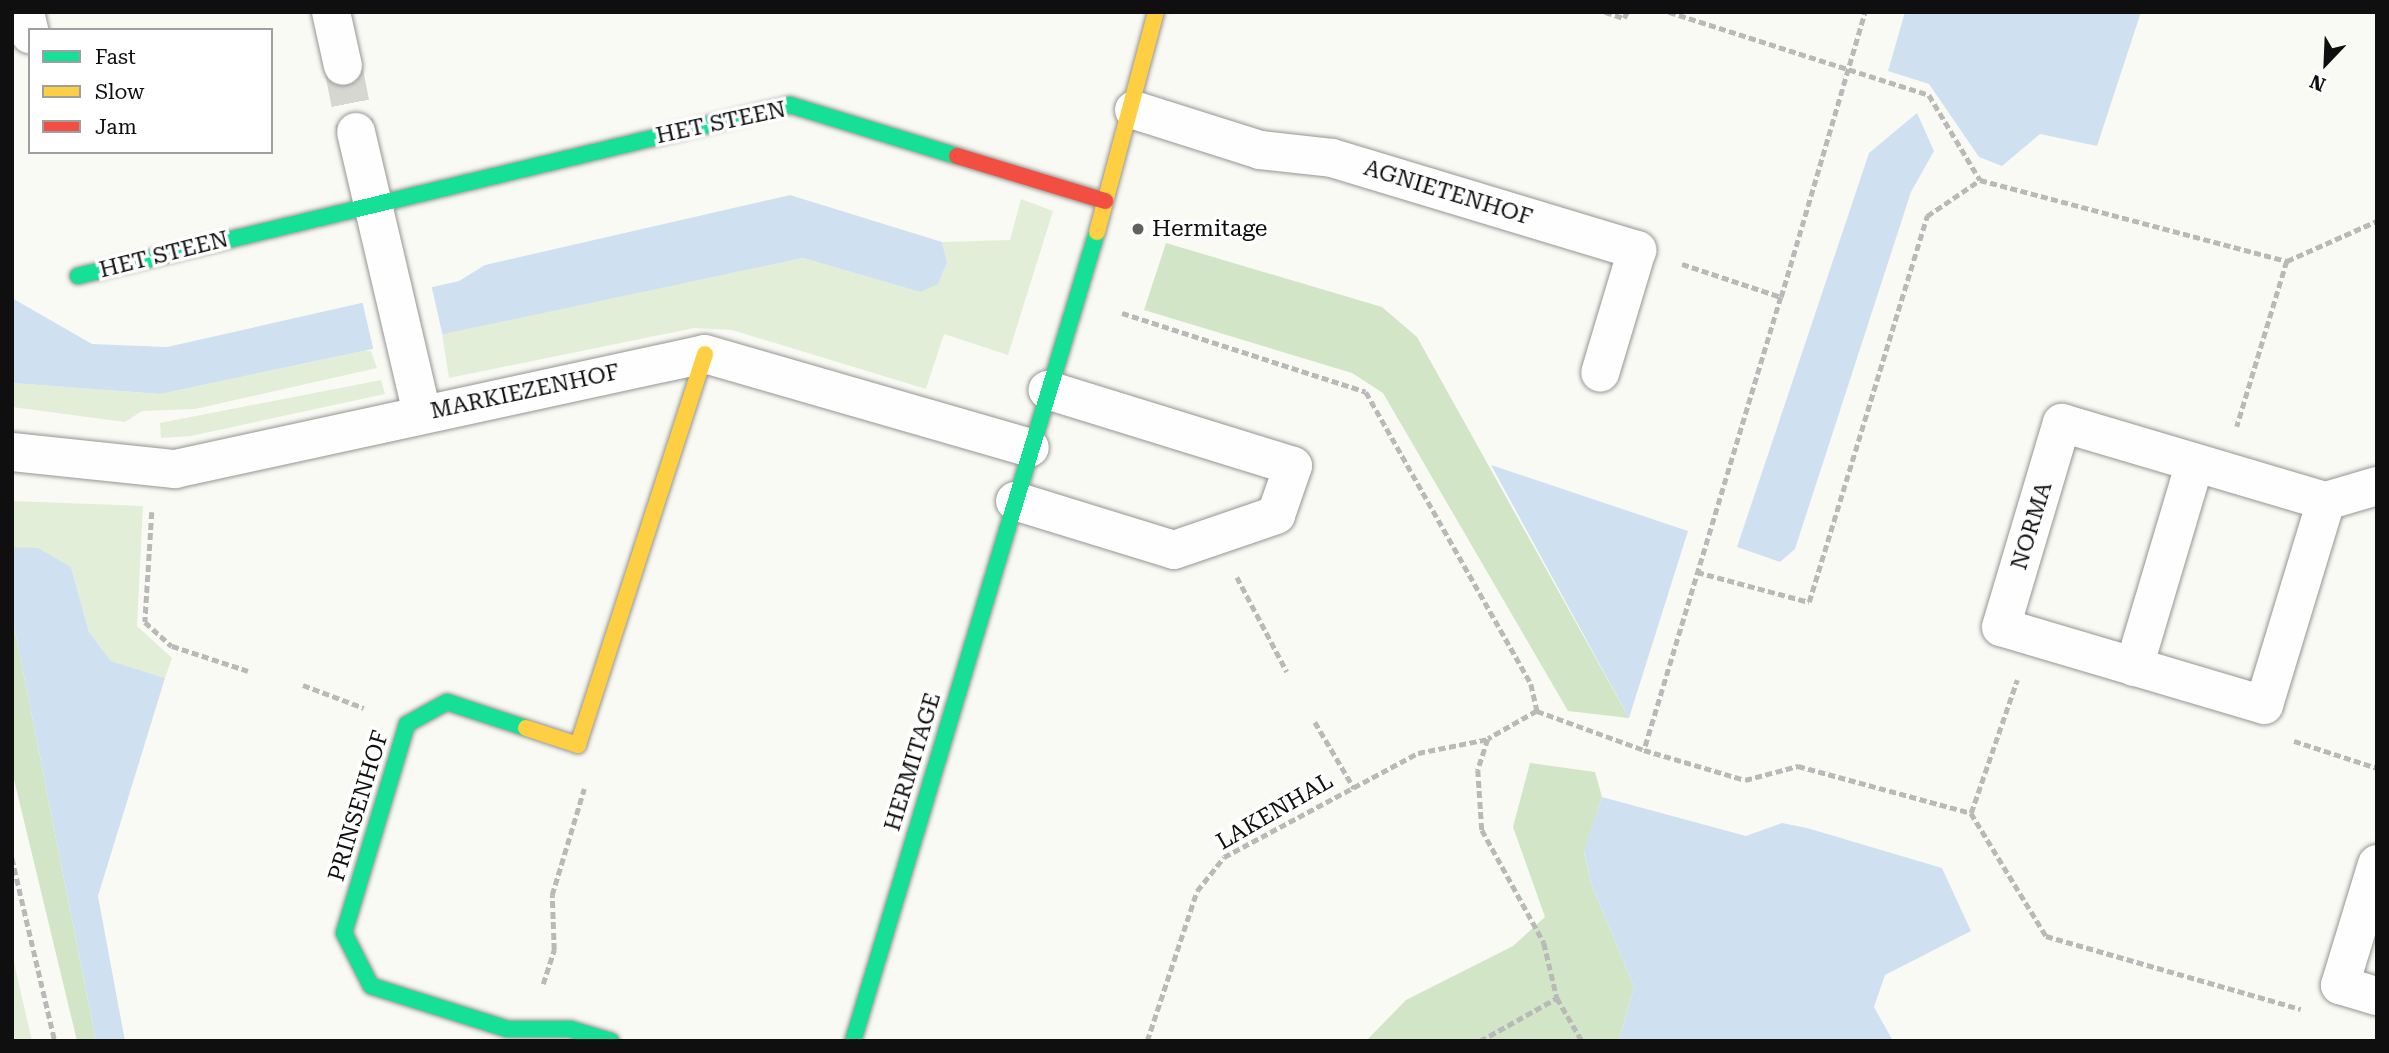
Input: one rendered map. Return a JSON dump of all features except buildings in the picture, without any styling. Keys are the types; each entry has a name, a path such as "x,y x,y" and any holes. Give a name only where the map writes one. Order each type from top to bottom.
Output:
{"street":[{"path":"331,12 343,66"},
{"name":"HERMITAGE","path":"853,1041 1075,298 1134,110 1156,12"},
{"name":"HET STEEN","path":"78,276 790,105 1105,201"},
{"name":"AGNIETENHOF","path":"1134,110 1260,150 1332,158 1637,250"},
{"path":"356,132 422,414"},
{"path":"1600,373 1637,250"},
{"path":"578,745 705,354"},
{"name":"MARKIEZENHOF","path":"12,452 175,469 705,354 1030,448"},
{"path":"1015,501 1174,551 1276,515 1293,466 1048,390"},
{"name":"NORMA","path":"2264,705 2001,627 2062,424 2326,501"},
{"path":"2134,667 2209,467"},
{"path":"2264,705 2326,501 2377,486"},
{"name":"PRINSENHOF","path":"578,745 447,702 408,724 344,933 371,986 507,1029 570,1029 611,1041"},
{"path":"2377,864 2340,985 2377,996"}],"path":[{"path":"1605,12 1623,18 1627,12"},
{"path":"1669,12 1929,95 1960,151 1980,180 2287,261 2377,222"},
{"path":"1644,750 1865,12"},
{"path":"1696,572 1809,602 1927,216 1980,180"},
{"path":"1637,250 1781,296"},
{"path":"2209,467 2287,261"},
{"path":"1075,298 1366,391 1531,684 1538,711 1644,750 1745,780 1798,766 1971,813 2046,936 2316,1013 2340,985"},
{"path":"155,467 145,622 172,646 248,671"},
{"path":"1216,536 1287,672"},
{"path":"1971,813 2031,636"},
{"path":"303,685 408,724"},
{"path":"2264,705 2286,738 2377,768"},
{"name":"LAKENHAL","path":"1147,1041 1197,891 1224,857 1419,753 1488,739 1538,711"},
{"path":"1315,722 1354,788"},
{"path":"1488,739 1478,770 1482,830 1544,943 1557,998 1582,1041"},
{"path":"527,1029 554,950 552,895 589,772 578,745"},
{"path":"12,858 55,1041"},
{"path":"1480,1041 1557,998"}],"green space":[{"path":"1021,199 1053,211 1008,355 944,334 926,389 732,330 694,328 449,378 442,334 803,258 920,292 947,262 942,242 1010,240"},
{"path":"1166,243 1382,307 1417,337 1629,718 1568,711 1383,393 1352,373 1144,310"},
{"path":"371,351 377,368 195,409 142,411 125,422 12,407 12,383 160,394"},
{"path":"381,380 385,394 191,436 161,438 160,423"},
{"path":"12,501 143,506 137,626 172,658 165,678 111,661 89,632 71,567 38,549 12,547"},
{"path":"12,615 96,1041 77,1041 12,771"},
{"path":"1530,763 1595,772 1602,797 1584,852 1591,883 1634,987 1619,1041 1366,1041 1406,1000 1513,946 1545,917 1513,827"},
{"path":"12,954 32,1041 12,1041"}],"water":[{"path":"1905,12 2141,12 2097,146 2040,134 2002,166 1979,157 1929,84 1888,71"},
{"path":"1917,113 1934,151 1911,192 1795,549 1780,562 1737,547 1869,153"},
{"path":"790,195 942,242 947,262 938,284 920,292 803,258 160,394 12,383 12,298 92,344 167,347 459,281 485,265"},
{"path":"1491,465 1688,531 1629,718"},
{"path":"12,547 38,548 71,567 89,632 111,661 165,678 98,896 125,1041 96,1041 12,615"},
{"path":"1602,797 1746,836 1782,823 1807,828 1942,868 1971,931 1885,975 1874,1007 1893,1041 1619,1041 1634,987 1591,883 1584,851"}],"pier":[{"path":"431,284 443,337 374,352 362,300"}],"tunnel":[{"path":"343,66 356,132"}],"traffic: fast":[{"path":"78,276 790,105 957,156"},
{"path":"853,1041 1097,232"},
{"path":"526,728 447,702 407,724 344,933 371,986 507,1029 570,1029 611,1041"}],"traffic: slow":[{"path":"1097,232 1156,12"},
{"path":"526,728 578,745 705,354"}],"traffic: jam":[{"path":"957,156 1105,201"}],"place":[{"name":"Hermitage","path":"1138,229"}]}
